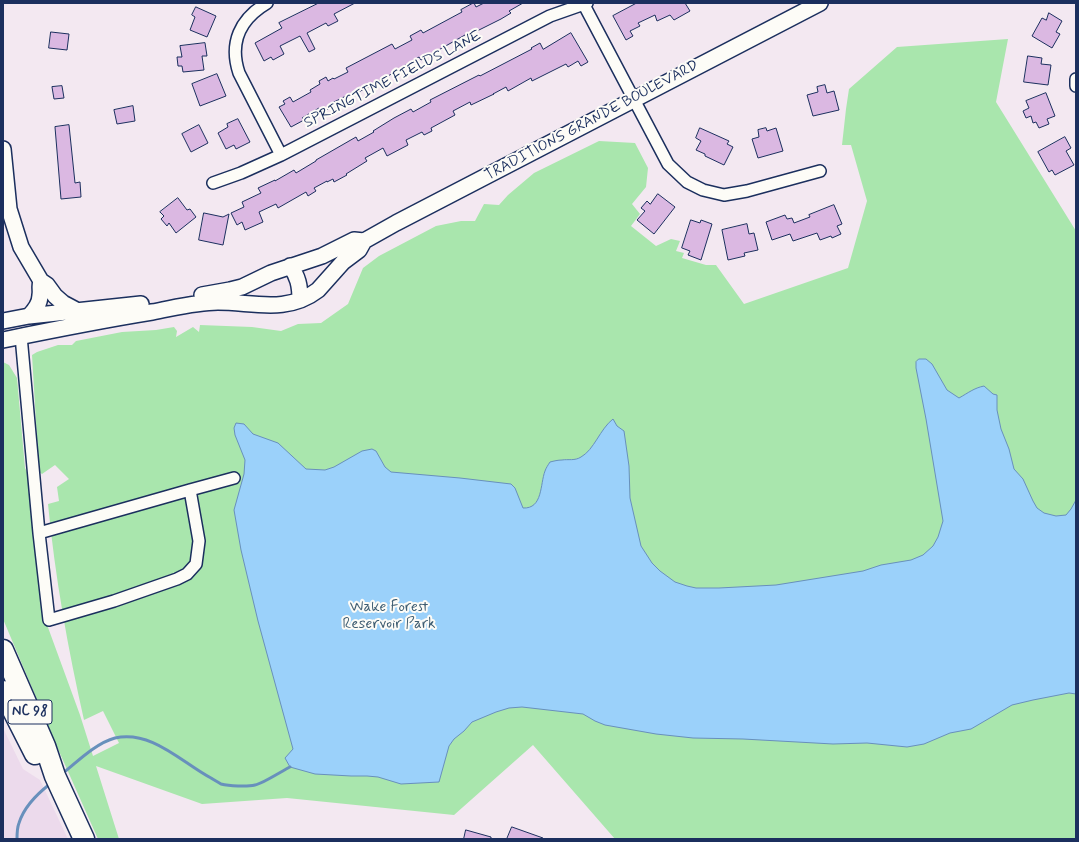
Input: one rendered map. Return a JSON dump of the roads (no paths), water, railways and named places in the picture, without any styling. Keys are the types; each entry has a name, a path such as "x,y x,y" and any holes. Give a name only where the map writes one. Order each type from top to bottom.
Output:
{"highway":[{"name":"NC 98","path":"3,650 45,746 55,776 84,839"},
{"name":"NC 98","path":"3,691 37,759 55,776"}],"main road":[{"name":"TRADITIONS GRANDE BOULEVARD","path":"3,321 29,316 146,303 230,290 242,287 271,272 322,256 354,240 364,240 820,3"},
{"path":"3,150 9,209 22,247 41,281 47,285 63,304 78,311"},
{"name":"TRADITIONS GRANDE BOULEVARD","path":"3,340 130,315 207,302 272,305 290,303 300,300 318,290 343,262 359,250 364,240"},
{"path":"290,266 297,277 300,288 300,300"},
{"path":"29,316 37,308 40,300 39,287 41,281"}],"street":[{"path":"267,3 256,10 242,27 236,44 236,60 239,73 281,155"},
{"path":"584,3 668,164 687,182 703,190 724,195 748,191 820,171"},
{"name":"SPRINGTIME FIELDS LANE","path":"213,183 241,174 281,155 550,16 584,3"},
{"path":"1076,79 1076,86"},
{"path":"21,336 39,533 50,620 114,601 177,579 187,574 196,564 199,541 190,490"},
{"path":"39,533 234,478"}],"water":[{"path":"919,359 926,359 932,364 947,390 959,398 974,389 984,386 993,394 997,395 997,410 1001,429 1009,449 1014,469 1023,479 1037,508 1044,513 1056,516 1066,515 1076,500 1076,694 1069,693 1012,705 971,729 950,733 924,744 907,747 867,743 833,744 693,738 656,734 605,725 583,714 522,707 509,708 472,722 454,739 449,746 439,782 401,784 378,777 315,774 290,767 285,758 293,749 258,621 241,550 234,510 244,474 245,460 235,435 234,428 236,423 244,424 253,434 278,443 306,469 325,470 334,467 362,451 372,449 376,451 385,467 391,472 511,484 515,488 523,508 534,504 540,495 543,476 550,462 579,458 586,454 604,428 613,419 617,426 624,431 629,466 630,498 641,546 652,563 675,582 696,588 776,585 863,571 881,565 911,560 923,555 933,546 938,537 943,521 916,368 916,362"}],"waterway":[{"path":"62,774 87,753 108,740 129,737 154,743 166,749 224,785 252,786 267,780 290,767"},
{"path":"17,839 18,825 21,817 40,792 50,784"}],"park label":[{"name":"Wake Forest Reservoir Park","path":"389,616"}]}
